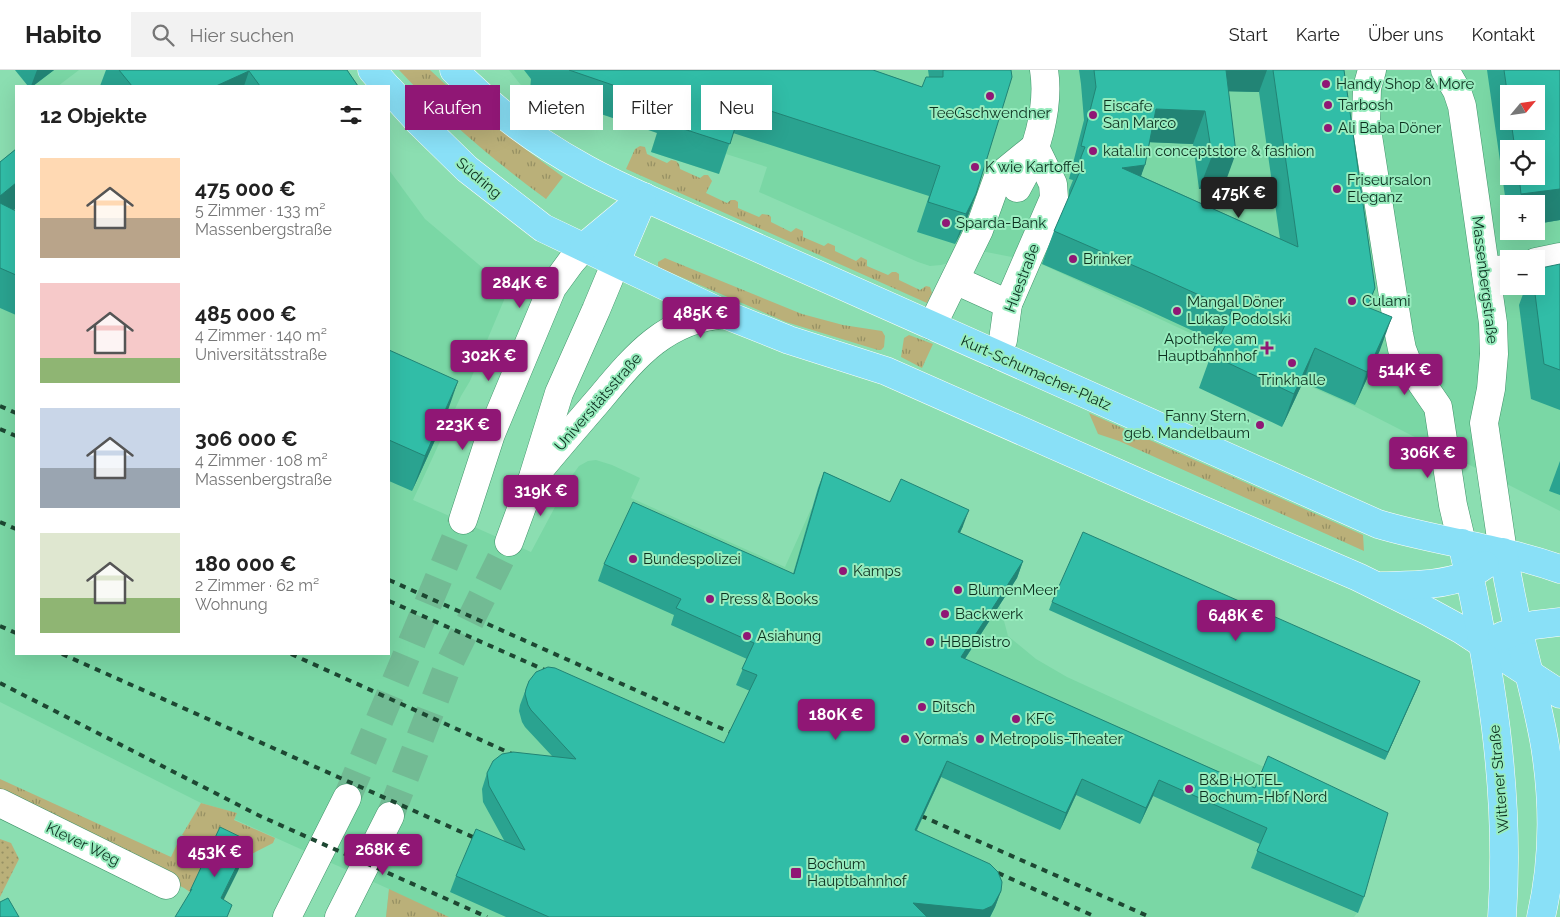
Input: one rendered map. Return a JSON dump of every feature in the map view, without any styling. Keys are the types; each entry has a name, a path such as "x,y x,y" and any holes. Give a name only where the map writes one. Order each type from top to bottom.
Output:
{"main road":[{"name":"Südring","path":"372,70 385,85"},
{"path":"454,70 501,113 532,136 587,170 644,197"},
{"name":"Südring","path":"390,90 467,169 543,228 584,247"},
{"path":"644,197 584,247 724,314 789,340 886,371 1377,586 1429,612 1482,643 1560,694"},
{"path":"616,262 644,197"},
{"name":"Kurt-Schumacher-Platz","path":"644,197 1378,524 1405,532 1503,552 1537,561 1560,570"},
{"path":"1462,543 1482,643"},
{"path":"1377,586 1422,585 1469,575 1503,552 1518,630 1543,733 1548,764 1554,881 1541,917"},
{"path":"1482,643 1534,625 1560,622"},
{"name":"Wittener Straße","path":"1482,643 1492,701 1503,806 1502,917"}],"street":[{"path":"932,326 979,230 1012,184 1043,116 1044,70"},
{"path":"1372,70 1367,88 1366,123 1399,334 1407,362 1438,407 1453,505 1462,543"},
{"name":"Massenbergstraße","path":"1445,70 1457,91 1462,106 1497,270 1493,323 1494,354 1491,389 1484,423 1503,552"},
{"name":"Huestraße","path":"997,355 1003,340 1008,304 1054,198 1052,184 1012,184"},
{"path":"463,520 491,434 552,288 584,247"},
{"path":"1545,260 1560,257"},
{"name":"Universitätsstraße","path":"509,542 532,478 559,392 616,262"},
{"path":"955,280 1008,304"},
{"name":"Universitätsstraße","path":"532,478 628,364 648,346 668,331 691,320 724,314"},
{"path":"287,917 347,798"},
{"name":"Klever Weg","path":"0,803 166,885"},
{"path":"339,917 390,816"}],"shaded area":[{"path":"15,70 79,70 59,85 27,85"},
{"path":"509,70 1560,70 1560,511 1354,406 1037,262 966,248 951,262 930,266 759,192 767,167 726,154 719,174 651,152 657,132 651,130 691,130 691,85 613,85 613,118 603,115 603,85 521,85"},
{"path":"390,171 425,219 497,280 502,285 505,293 504,300 470,381 461,396 413,500 531,552 571,477 579,466 588,461 596,460 640,478 631,498 785,567 811,509 875,538 902,498 963,526 944,568 999,602 1008,636 1036,659 1067,677 1264,767 1319,896 1357,913 1354,917 386,917 389,889 234,819 236,813 201,803 0,702 0,249 15,241 15,655 390,655"}],"green space":[{"path":"399,70 430,70 446,85 414,85"},
{"path":"460,130 500,130 563,177 546,199"},
{"path":"640,146 645,147 647,154 667,163 671,160 676,161 680,169 700,178 708,175 712,181 706,193 727,203 735,200 738,202 738,208 759,217 762,214 769,215 771,222 791,232 796,228 803,231 803,237 824,246 828,243 835,246 835,251 856,261 861,257 867,260 867,266 888,275 896,272 899,274 899,280 920,290 926,286 930,287 932,293 927,303 626,169 635,149"},
{"path":"665,258 802,314 843,325 882,331 885,336 884,347 878,350 786,322 660,268 658,262"},
{"path":"909,335 933,344 922,368 901,357 904,338"},
{"path":"1089,413 1363,535 1364,551 1119,441 1098,434"},
{"path":"0,779 171,857 178,842 209,856 225,897 219,912 184,888 0,793"},
{"path":"201,803 237,813 234,820 275,838 273,843 246,857 230,855 182,835"},
{"path":"0,839 11,843 19,859 0,897"},
{"path":"389,889 449,917 386,917"}],"building":[{"path":"119,70 347,70 357,85 259,85 249,71 218,85 131,85"},
{"path":"569,70 873,70 922,87 926,77 943,77 943,70 1011,70 1012,77 976,194 966,214 928,202 940,166 772,111 772,85 701,85 701,130 734,130 730,144 687,130 691,130 691,85 613,85"},
{"path":"1094,70 1226,70 1236,153 1212,156 1205,111 1156,109 1145,165 1122,168 1298,247 1273,70 1344,70 1375,288 1367,307 1392,317 1367,372 1315,348 1294,394 1211,355 1232,310 1054,231 1080,171 1081,157 1085,147 1081,146 1096,87"},
{"path":"1504,70 1560,70 1560,189 1521,194 1520,185 1545,185 1545,140 1514,140 1512,130 1545,130 1545,85 1506,85"},
{"path":"15,150 15,184 0,196 0,162"},
{"path":"0,203 15,210 15,275 0,268"},
{"path":"1560,264 1560,370 1544,364 1535,295 1545,295 1545,267"},
{"path":"390,350 458,381 425,456 390,440"},
{"path":"824,472 890,502 901,479 969,510 958,532 1023,561 961,657 1255,788 1268,756 1388,813 1364,897 1257,851 1267,828 1159,780 1146,808 1082,779 1066,813 947,761 915,830 990,864 998,872 1002,882 1001,891 992,906 983,910 913,903 927,917 549,917 456,876 476,829 525,850 489,786 487,773 493,761 502,754 513,752 576,759 528,705 525,694 526,689 536,672 548,667 555,668 724,743 757,675 742,669 754,643 676,608 681,599 604,564 633,502 794,574"},
{"path":"1083,532 1420,681 1388,752 1052,602"},
{"path":"220,827 249,841 221,898 232,905 227,917 175,917 192,889 190,891"},
{"path":"8,898 19,917 0,917 0,902"}],"tunnel":[{"path":"347,798 463,520"},
{"path":"390,816 447,668 509,542"}],"railway":[{"path":"0,406 15,413"},
{"path":"0,429 15,436"},
{"path":"0,522 15,529"},
{"path":"390,580 743,738"},
{"path":"390,601 556,675"},
{"path":"0,626 15,633"},
{"path":"64,655 484,842"},
{"path":"293,655 523,759"},
{"path":"0,683 260,816 487,917"},
{"path":"910,811 1150,917"},
{"path":"987,868 1096,917"}],"place":[{"name":"Handy Shop & More","path":"1326,84"},
{"name":"TeeGschwendner","path":"990,96"},
{"name":"Tarbosh","path":"1328,105"},
{"name":"Eiscafe San Marco","path":"1093,115"},
{"name":"Ali Baba Döner","path":"1328,128"},
{"name":"kata.lin conceptstore & fashion","path":"1093,151"},
{"name":"K wie Kartoffel","path":"975,167"},
{"name":"Friseursalon Eleganz","path":"1337,189"},
{"name":"Sparda-Bank","path":"946,223"},
{"name":"Brinker","path":"1073,259"},
{"name":"Culami","path":"1352,301"},
{"name":"Mangal Döner Lukas Podolski","path":"1177,311"},
{"name":"Apotheke am Hauptbahnhof","path":"1267,348"},
{"name":"Trinkhalle","path":"1292,363"},
{"name":"Fanny Stern, geb. Mandelbaum","path":"1260,425"},
{"name":"Bundespolizei","path":"633,559"},
{"name":"Kamps","path":"843,571"},
{"name":"BlumenMeer","path":"958,590"},
{"name":"Press & Books","path":"710,599"},
{"name":"Backwerk","path":"945,614"},
{"name":"Asiahung","path":"747,636"},
{"name":"HBBBistro","path":"930,642"},
{"name":"Ditsch","path":"922,707"},
{"name":"KFC","path":"1016,719"},
{"name":"Yorma’s","path":"905,739"},
{"name":"Metropolis-Theater","path":"980,739"},
{"name":"B&B HOTEL Bochum-Hbf Nord","path":"1189,789"},
{"name":"Bochum Hauptbahnhof","path":"796,873"}]}
